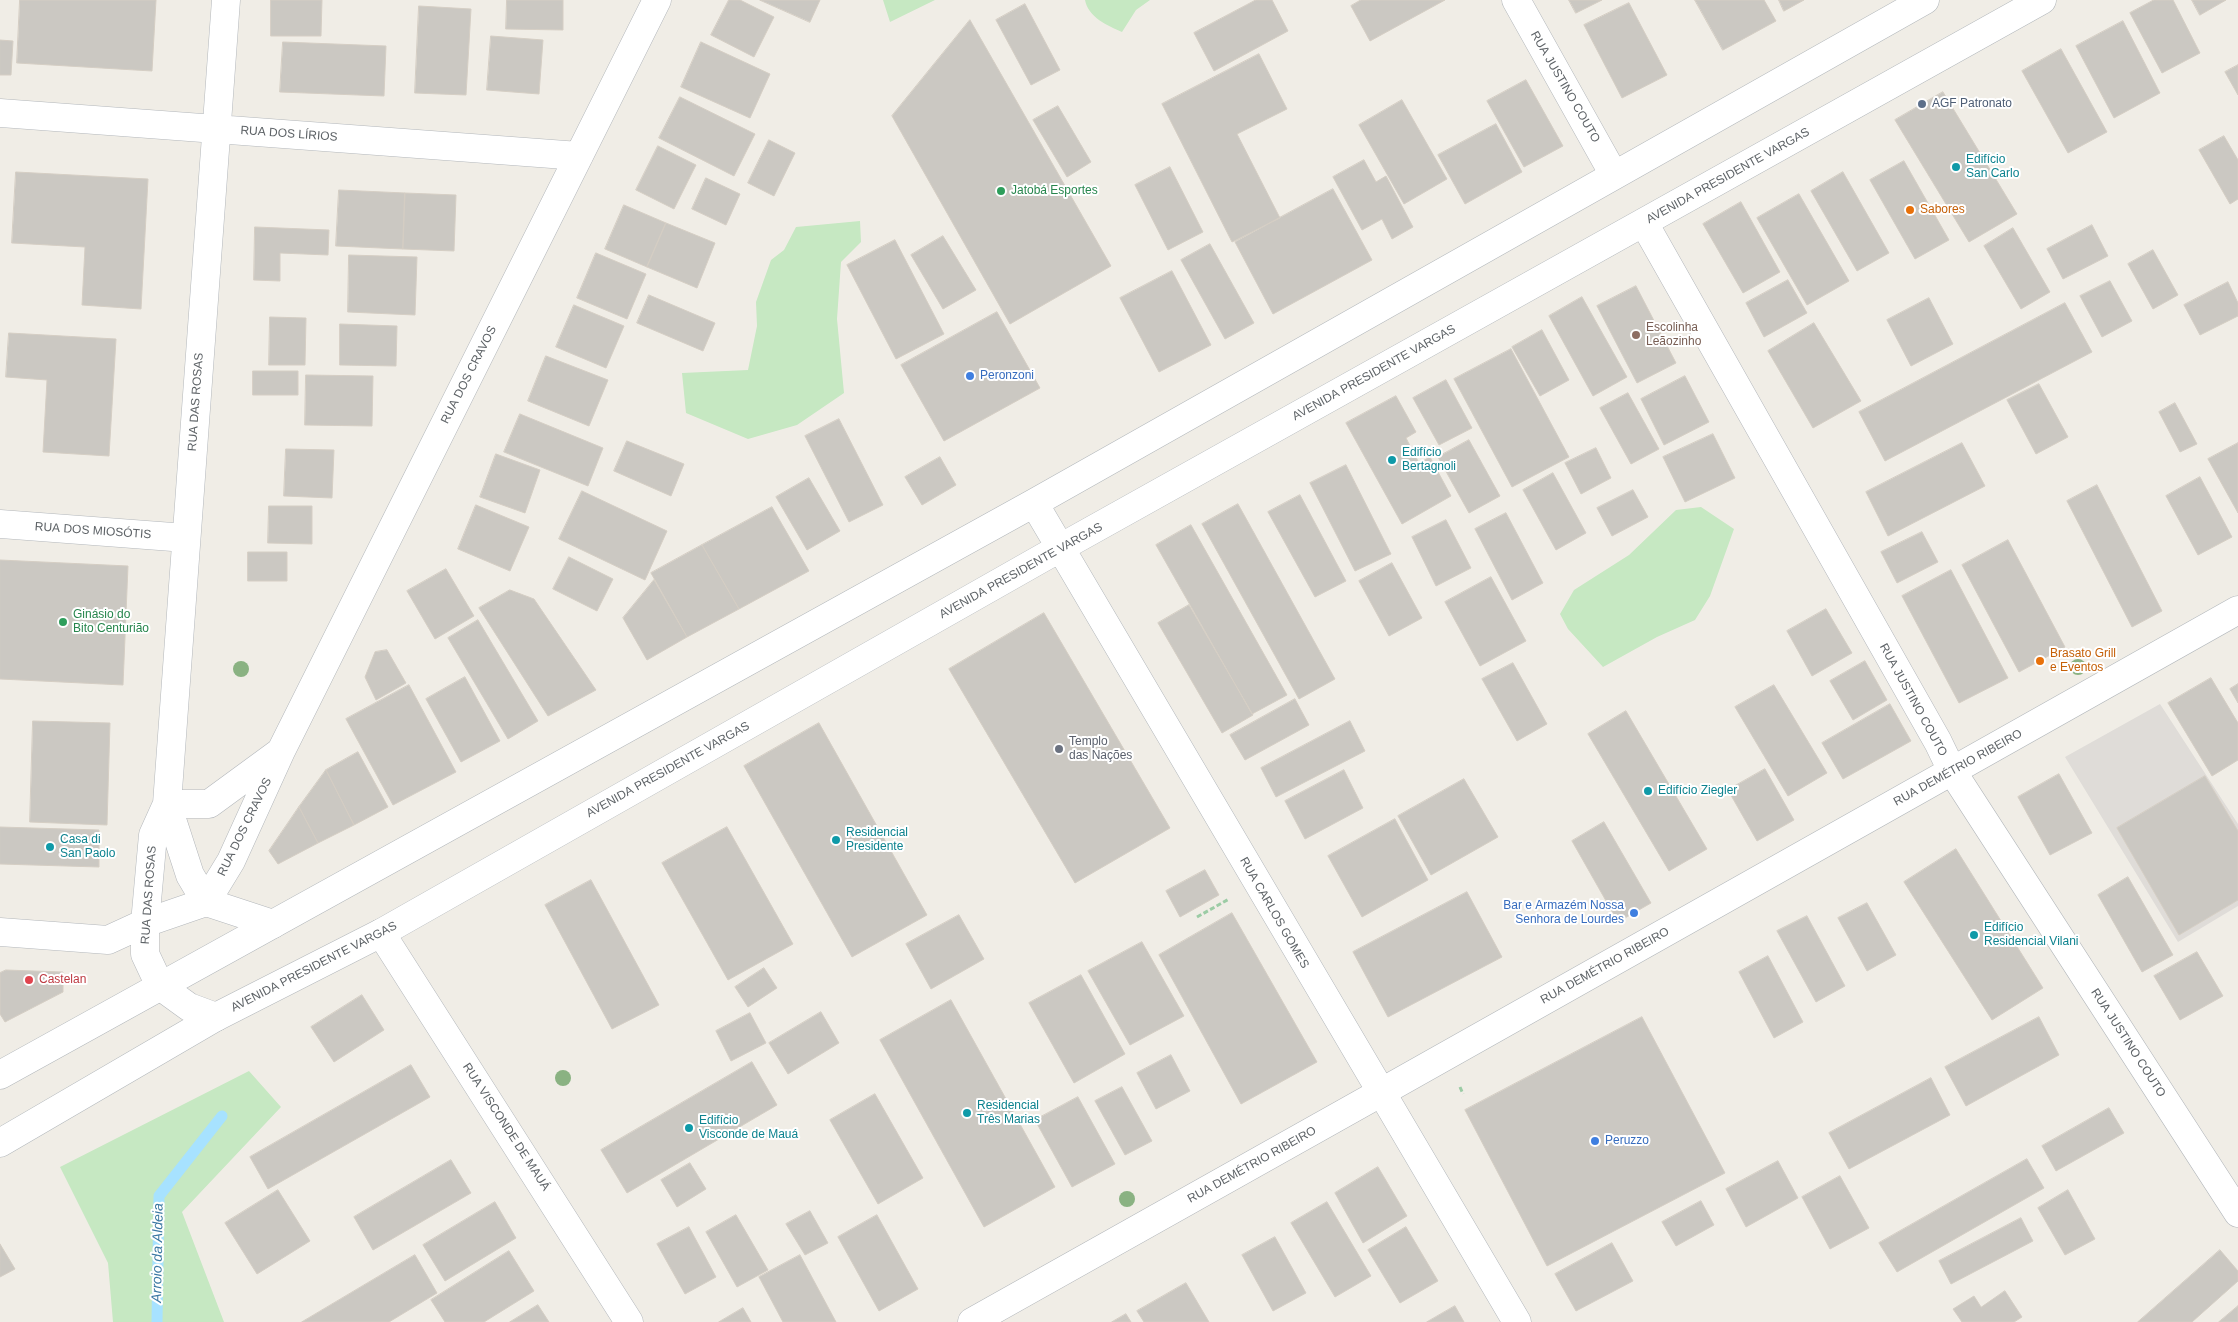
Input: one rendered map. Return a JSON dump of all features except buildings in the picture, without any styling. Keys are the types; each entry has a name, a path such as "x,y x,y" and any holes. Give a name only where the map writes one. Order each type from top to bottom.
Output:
{"street":[{"name":"RUA DAS ROSAS","path":"160,986 145,954 145,923 153,835 167,804 226,0"},
{"name":"RUA DOS CRAVOS","path":"206,902 231,861 282,751 657,0"},
{"name":"RUA JUSTINO COUTO","path":"1516,0 1614,175"},
{"path":"0,1075 1034,503 1925,0"},
{"name":"AVENIDA PRESIDENTE VARGAS","path":"0,1143 216,1017 381,933 1060,548 2042,0"},
{"name":"RUA DOS LÍRIOS","path":"0,113 579,156"},
{"name":"RUA JUSTINO COUTO","path":"1644,223 1933,733 1952,771 2238,1213"},
{"name":"RUA CARLOS GOMES","path":"1034,503 1380,1093 1517,1322"},
{"name":"RUA DOS MIOSÓTIS","path":"0,524 186,538"},
{"name":"RUA DEMÉTRIO RIBEIRO","path":"972,1322 2238,610"},
{"name":"RUA DOS CRAVOS","path":"167,804 209,804 282,751"},
{"name":"RUA DAS ROSAS","path":"167,804 190,875 206,902"},
{"path":"0,932 108,940 145,923 206,902 273,924"},
{"name":"RUA VISCONDE DE MAUÁ","path":"381,933 630,1322"},
{"path":"160,986 189,1007 216,1017"}],"path":[{"path":"1197,917 1231,898"}],"shaded area":[{"path":"2160,704 2238,824 2238,906 2178,942 2065,757"}],"green space":[{"path":"883,0 935,0 890,22"},
{"path":"1085,0 1150,0 1136,10 1122,32 1094,16"},
{"path":"860,221 861,242 841,262 837,319 844,393 797,425 748,439 686,413 682,373 748,370 757,326 756,302 771,260 784,250 796,227"},
{"path":"1701,507 1734,529 1710,596 1695,620 1657,637 1603,667 1568,629 1560,614 1574,590 1629,555 1676,510"},
{"path":"249,1071 281,1107 182,1212 224,1322 113,1322 108,1263 60,1167"}],"waterway":[{"name":"Arroio da Aldeia","path":"157,1322 159,1196 222,1116"}],"place":[{"name":"AGF Patronato","path":"1922,104"},
{"name":"Edifício San Carlo","path":"1956,167"},
{"name":"Jatobá Esportes","path":"1001,191"},
{"name":"Sabores","path":"1910,210"},
{"name":"Escolinha Leãozinho","path":"1636,335"},
{"name":"Peronzoni","path":"970,376"},
{"name":"Edifício Bertagnoli","path":"1392,460"},
{"name":"Ginásio do Bito Centurião","path":"63,622"},
{"name":"Brasato Grill e Eventos","path":"2040,661"},
{"name":"Templo das Nações","path":"1059,749"},
{"name":"Edifício Ziegler","path":"1648,791"},
{"name":"Residencial Presidente","path":"836,840"},
{"name":"Casa di San Paolo","path":"50,847"},
{"name":"Bar e Armazém Nossa Senhora de Lourdes","path":"1634,913"},
{"name":"Edifício Residencial Vilani","path":"1974,935"},
{"name":"Castelan","path":"29,980"},
{"name":"Residencial Três Marias","path":"967,1113"},
{"name":"Edifício Visconde de Mauá","path":"689,1128"},
{"name":"Peruzzo","path":"1595,1141"}]}
